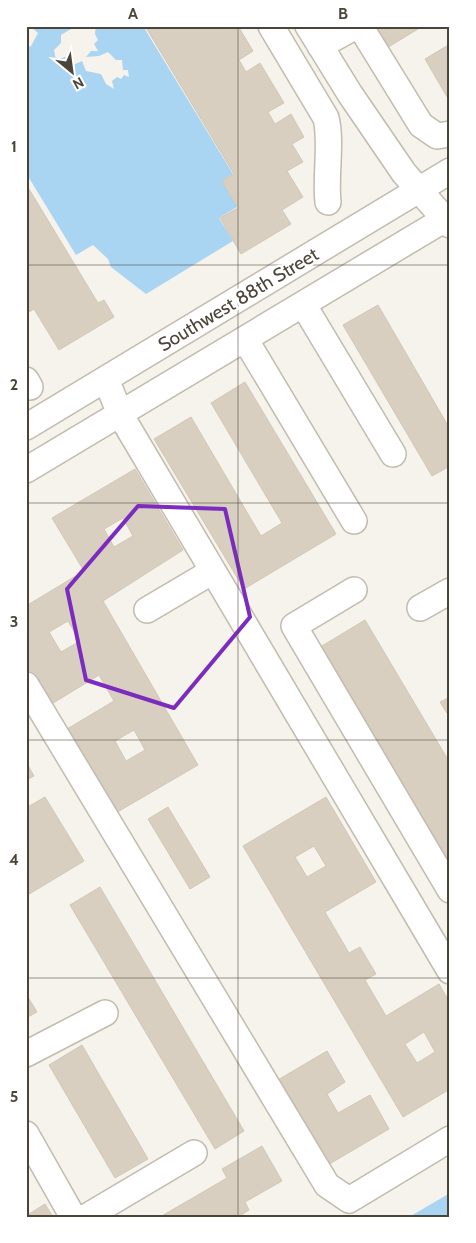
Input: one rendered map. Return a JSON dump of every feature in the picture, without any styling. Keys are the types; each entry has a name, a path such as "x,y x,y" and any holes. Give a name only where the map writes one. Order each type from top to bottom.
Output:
{"street":[{"path":"271,26 326,118 328,127 326,183 328,202"},
{"path":"448,220 417,190 391,155 314,36 358,26 421,125 437,136 450,134"},
{"name":"Southwest 88th Street","path":"26,427 450,171"},
{"name":"Southwest 88th Street","path":"26,470 448,220"},
{"path":"304,304 393,454"},
{"path":"245,339 354,521"},
{"path":"106,379 120,414 450,971"},
{"path":"147,610 212,571"},
{"path":"354,590 294,626 450,890"},
{"path":"420,608 450,591"},
{"path":"26,685 326,1185 349,1200 450,1139"},
{"path":"26,1054 105,1013"},
{"path":"26,1134 73,1217"},
{"path":"86,1217 194,1153"}],"highlighted area":[{"path":"138,506 225,509 250,617 174,708 86,680 67,589"}],"water":[{"path":"30,26 76,26 61,35 61,43 54,50 56,60 68,58 66,62 68,67 82,61 86,71 101,74 106,84 114,89 112,81 117,77 121,79 124,75 129,77 128,70 123,70 122,60 116,60 108,52 99,56 86,57 91,51 98,51 94,44 98,40 95,34 96,26 143,26 233,174 222,181 237,207 219,218 233,241 146,294 111,267 108,259 93,245 76,255 26,173 26,48 31,46 38,33"},
{"path":"450,1193 450,1217 409,1217 445,1196"}],"building":[{"path":"145,26 238,26 253,51 239,60 246,72 260,63 284,103 268,112 275,124 291,114 304,137 292,144 303,162 287,171 303,197 282,210 291,224 241,254 220,218 238,208 222,181 234,174"},
{"path":"371,26 423,26 385,49"},
{"path":"450,44 450,102 425,59"},
{"path":"26,184 98,303 104,300 114,317 59,350 34,309 26,314"},
{"path":"378,305 447,424 450,422 450,466 432,476 343,325"},
{"path":"245,382 336,534 244,589 154,439 191,417 261,536 282,523 211,403"},
{"path":"135,469 183,550 103,601 198,765 114,814 62,732 114,701 99,675 45,708 26,672 26,606 84,571 52,518","holes":["123,518 133,536 114,547 104,529","68,621 80,641 61,652 49,632","134,730 145,750 126,761 115,741"]},
{"path":"365,620 450,763 450,875 317,649"},
{"path":"450,697 450,718 440,702"},
{"path":"26,762 34,776 26,780"},
{"path":"45,797 84,861 26,896 26,808"},
{"path":"326,797 376,882 325,912 349,953 360,947 376,974 365,980 386,1016 439,984 450,1003 450,1089 403,1117 243,846","holes":["314,846 326,866 307,877 295,857","424,1032 435,1052 417,1063 405,1044"]},
{"path":"168,807 210,877 190,889 148,819"},
{"path":"100,887 244,1131 215,1149 70,905"},
{"path":"26,994 37,1012 26,1018"},
{"path":"82,1045 148,1159 115,1178 49,1065"},
{"path":"327,1051 345,1082 327,1094 338,1113 370,1095 389,1129 326,1166 276,1081"},
{"path":"262,1146 282,1181 245,1202 249,1210 238,1217 160,1217 227,1178 222,1169"},
{"path":"45,1204 53,1217 26,1217 26,1216"}]}
